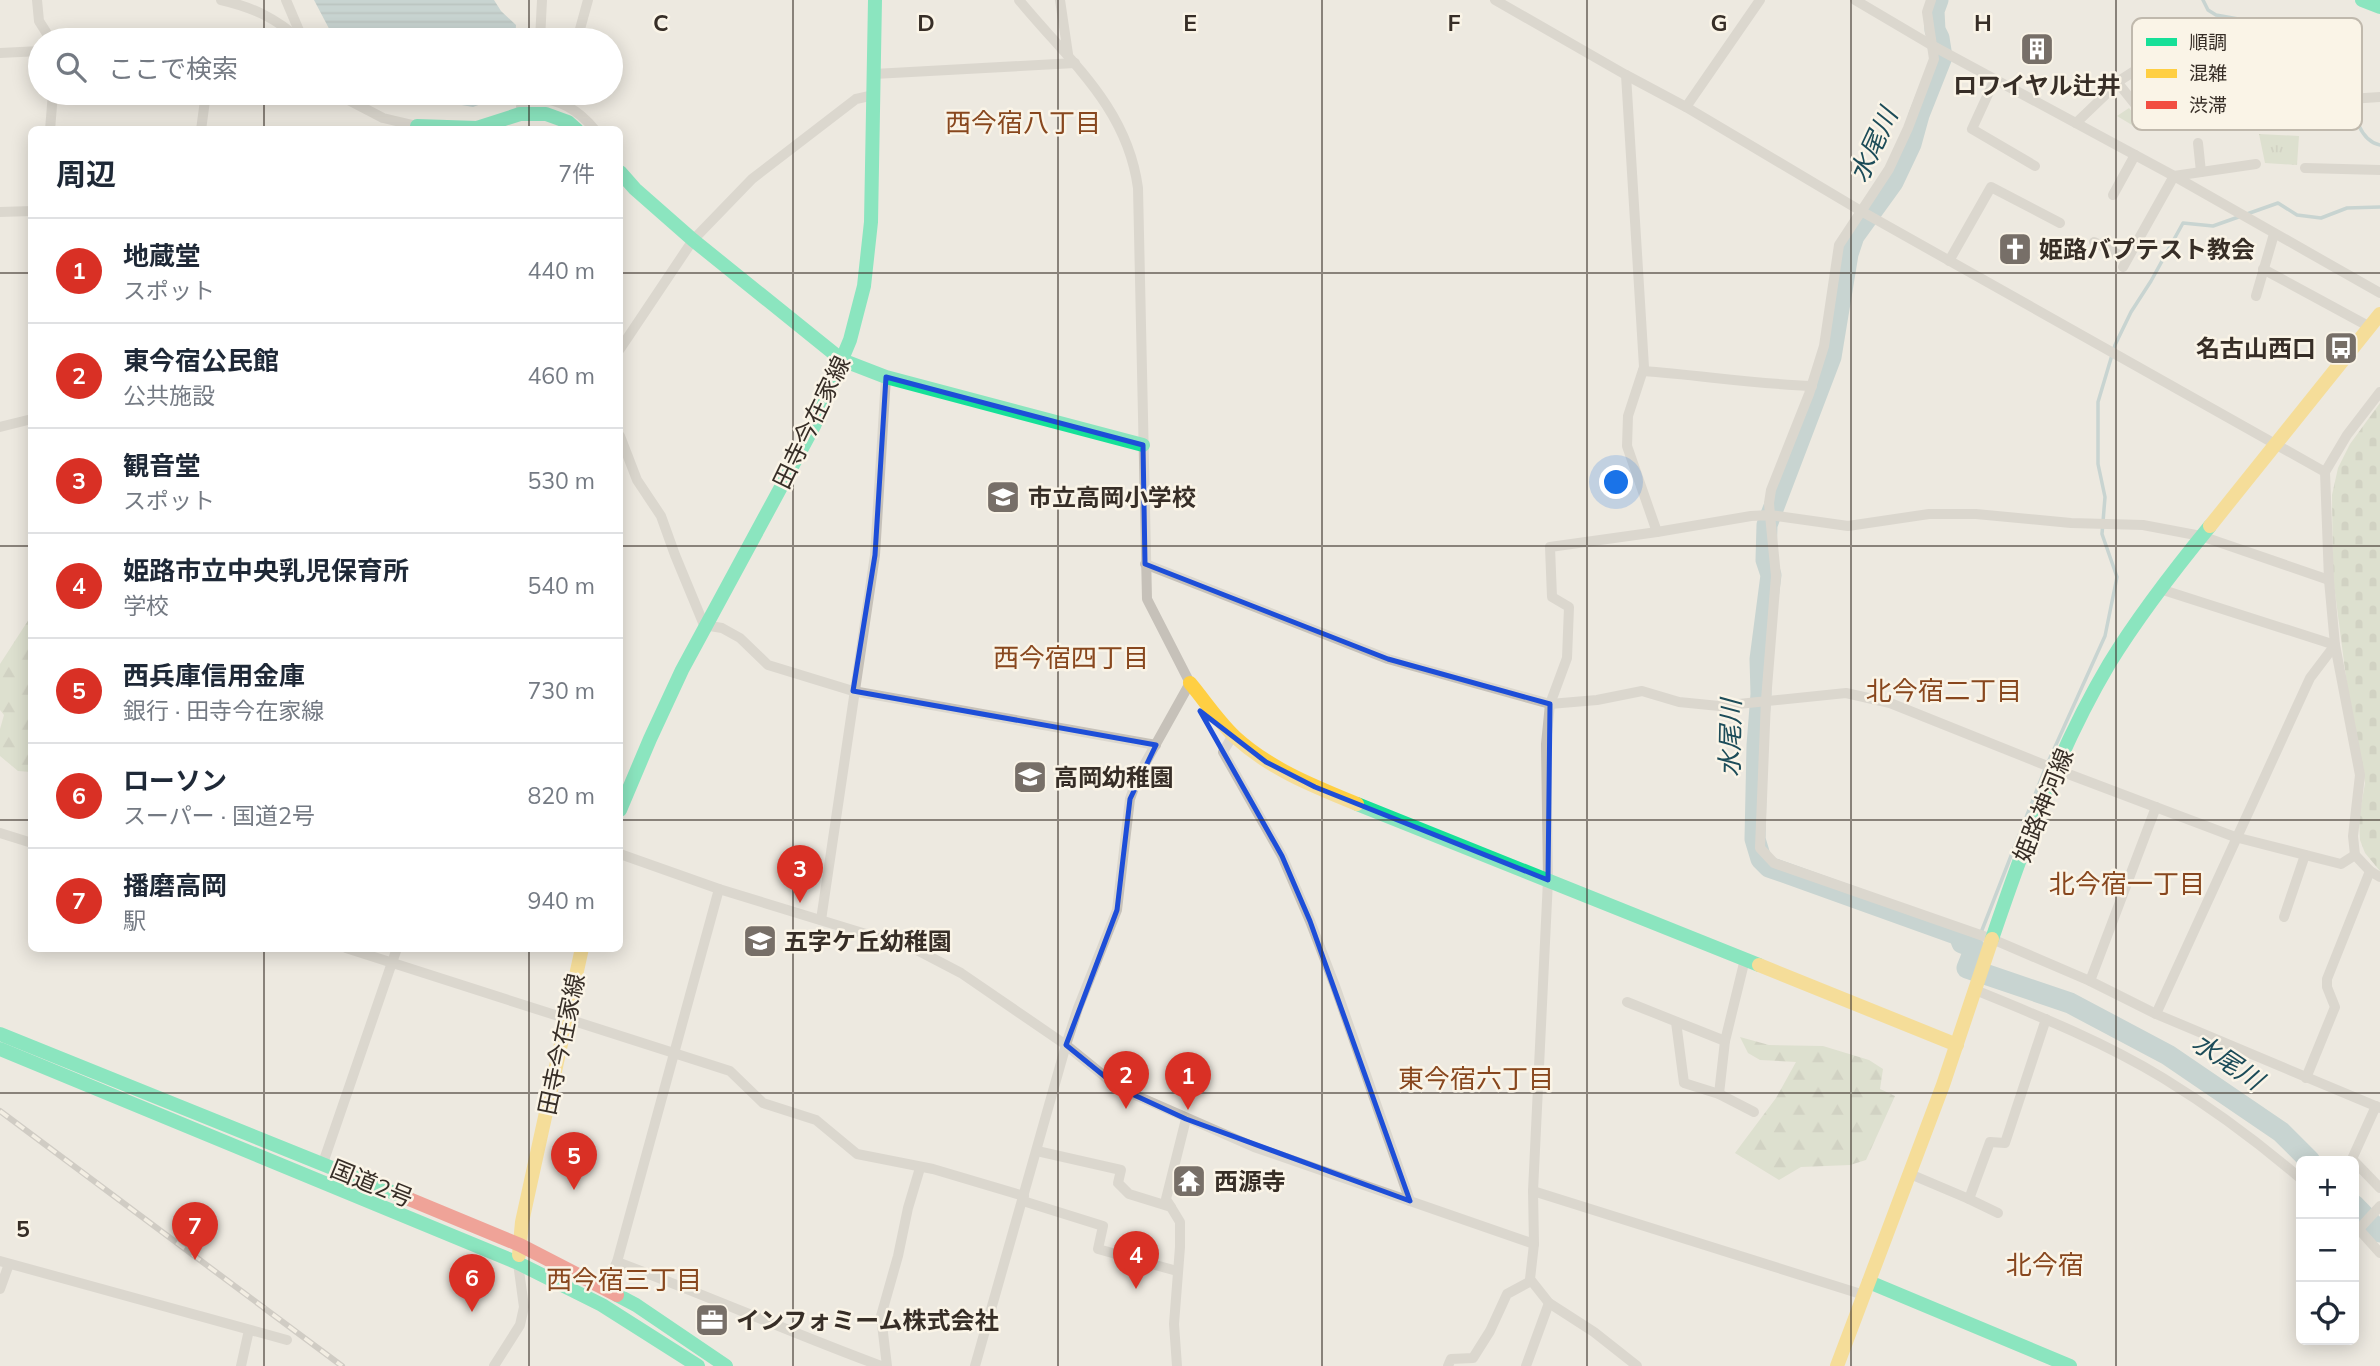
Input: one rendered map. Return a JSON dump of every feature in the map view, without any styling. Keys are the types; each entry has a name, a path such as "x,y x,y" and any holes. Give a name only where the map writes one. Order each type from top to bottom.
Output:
{"main road":[{"name":"田寺今在家線","path":"623,802 640,756 670,690 812,430 860,309 870,244 875,0"},
{"path":"2362,0 2380,8"},
{"path":"483,126 520,114 546,114 572,126"},
{"path":"623,175 693,240 842,360 886,377 1143,445"},
{"name":"姫路神河線","path":"1838,1366 1957,1045 1991,942 2055,769 2108,667 2160,589 2380,314"},
{"path":"1190,683 1233,735 1266,762 1315,787 1957,1045"},
{"name":"田寺今在家線","path":"518,1263 522,1222 581,952"},
{"name":"国道2号","path":"0,1034 520,1245 604,1287 666,1324 726,1366"},
{"name":"国道2号","path":"0,1049 518,1263 602,1305 698,1366"},
{"path":"1866,1289 2070,1366"}],"street":[{"path":"37,0 39,21 43,28"},
{"path":"221,0 269,16 288,28"},
{"path":"286,0 296,28"},
{"path":"541,28 542,0"},
{"path":"580,28 588,0"},
{"path":"975,1366 1066,1045 1117,910 1130,799 1138,776 1190,683 1147,599 1138,188 1135,167 1106,101 1068,54 1018,0"},
{"path":"1060,0 1068,54"},
{"path":"1495,0 1686,107 1861,211 2325,472"},
{"path":"1686,107 1760,0"},
{"path":"1855,0 1933,46 2174,176 2380,293"},
{"path":"1931,0 1927,12 1934,59 1889,169 1839,245 1824,346 1812,386 1771,490 1769,503 1776,576 1766,700 1760,848 1774,863 2090,981 2156,1014 2378,1107 2352,1160 2380,1188"},
{"path":"0,53 28,52"},
{"path":"874,74 1075,63"},
{"path":"2076,123 2118,83 2132,74"},
{"path":"1626,75 1644,367 1628,416 1628,446 1657,532"},
{"path":"1995,79 1972,129 2035,166"},
{"path":"2118,83 2132,100"},
{"path":"623,345 693,240 752,179 856,99 874,95"},
{"path":"2362,98 2380,97"},
{"path":"50,126 52,105"},
{"path":"202,126 204,105"},
{"path":"358,105 383,118 410,126"},
{"path":"520,114 522,105"},
{"path":"569,105 591,126"},
{"path":"2198,143 2202,172"},
{"path":"2113,194 2135,155"},
{"path":"2174,176 2256,164"},
{"path":"2305,167 2380,170"},
{"path":"2094,242 2125,263 2174,176"},
{"path":"1949,261 1991,187 2060,223"},
{"path":"0,212 28,211"},
{"path":"2256,296 2274,234"},
{"path":"2263,269 2370,327"},
{"path":"1643,372 1710,376 1759,384 1812,386"},
{"path":"821,920 875,555 886,377"},
{"path":"2380,392 2347,435 2325,472 2329,580 2335,645 2360,775 2353,836 2356,855 2370,871 2380,877"},
{"path":"0,427 28,420"},
{"path":"623,444 637,480 661,516 704,625 722,628 740,638 768,665 853,691 1156,745"},
{"path":"1637,1366 1594,1332 1549,1303 1531,1281 1548,880 1546,744 1550,704 1567,658 1569,607 1552,597 1550,547 1751,516 1770,515 1848,526 1929,514 1976,514 2071,523 2143,525 2202,536 2329,580"},
{"path":"1145,564 1388,659 1550,704 1597,700 1642,691 1679,702 1719,706 1846,693 1879,700 2235,837 2342,864 2356,855"},
{"path":"2160,589 2335,645"},
{"path":"2156,1014 2310,678 2335,645"},
{"path":"1233,735 1223,752 1282,856 1310,921 1410,1201"},
{"path":"2090,981 2157,807"},
{"path":"0,833 28,843"},
{"path":"623,855 719,889 915,949 961,974 1066,1045 1119,1087 1186,1119 1254,1147 1534,1244"},
{"path":"2284,917 2305,855"},
{"path":"2306,1078 2335,1007 2327,987 2327,979 2370,871"},
{"path":"604,1287 617,1262 719,889"},
{"path":"358,952 730,1070 763,1103 816,1120 857,1154 933,1169 1103,1226 1098,1249 1177,1271"},
{"path":"323,1163 396,952"},
{"path":"1719,1094 1725,1041 1745,960"},
{"path":"1976,988 2109,1049 2164,1078 2263,1145 2296,1174"},
{"path":"1627,1002 1725,1041"},
{"path":"1969,1199 1990,1142 2005,1143 2046,1019"},
{"path":"1676,1022 1684,1083 1719,1094 1754,1112"},
{"path":"1177,1366 1174,1324 1180,1222 1166,1199 1186,1119"},
{"path":"1037,1151 1122,1170 1118,1183 1129,1194 1171,1207"},
{"path":"887,1366 881,1316 920,1168"},
{"path":"1910,1174 1998,1213"},
{"path":"1533,1191 1866,1289"},
{"path":"2359,1224 2380,1206"},
{"path":"2359,1230 2380,1253"},
{"path":"0,1289 4,1262 287,1340"},
{"path":"617,1262 698,1292 804,1338 881,1366"},
{"path":"494,1366 520,1325 524,1307 518,1263"},
{"path":"1448,1366 1451,1359 1473,1358 1490,1331 1507,1294 1531,1281"},
{"path":"1526,1366 1549,1303"},
{"path":"241,1366 249,1330"}],"highlighted area":[{"path":"886,377 1143,445 1145,564 1388,659 1550,704 1548,880 1315,787 1266,762 1200,711 1282,856 1310,921 1410,1201 1186,1119 1119,1088 1066,1045 1117,910 1130,799 1156,745 853,691 875,555"}],"green space":[{"path":"2129,108 2132,112 2132,125 2117,116"},
{"path":"2259,134 2299,136 2297,165 2265,163"},
{"path":"2380,403 2380,871 2365,853 2360,840 2359,818 2365,783 2347,685 2333,577 2332,495 2338,468 2350,444"},
{"path":"28,621 28,772 18,771 0,756 0,729 4,715 0,710 0,664"},
{"path":"1740,1037 1769,1045 1823,1046 1869,1060 1883,1069 1880,1089 1895,1096 1866,1160 1850,1165 1801,1167 1779,1180 1735,1153 1776,1098 1796,1062 1760,1060 1748,1053"}],"water":[{"path":"314,0 494,0 516,25 516,28 329,28"}],"waterway":[{"name":"水尾川","path":"1938,0 1934,11 1935,30 1942,57 1919,115 1911,144 1893,182 1854,236 1848,254 1831,357 1767,525 1766,560 1771,575 1760,659 1755,839 1761,859 1769,867 1959,935 1962,943 1975,948 1967,968 2070,1003 2168,1055 2281,1132 2305,1156"},
{"path":"2203,0 2208,10 2216,15 2233,18"},
{"path":"2361,130 2369,140 2380,145"},
{"path":"1975,948 2045,769 2105,636 2117,577 2102,534 2105,497 2098,464 2098,402 2115,345 2131,312 2183,223 2213,226 2278,203 2297,215 2321,218 2347,208 2380,207"},
{"name":"水尾川","path":"2359,1210 2380,1232"}],"railway":[{"path":"0,1111 342,1366"}],"traffic: fast":[{"path":"623,803 682,670 814,426 850,340 864,286 871,222 875,0"},
{"path":"2362,0 2380,7"},
{"path":"483,126 520,114 546,114 572,126"},
{"path":"623,175 693,240 842,360 886,377 1143,445"},
{"path":"1992,939 2043,798 2091,697 2109,664 2145,610 2210,526"},
{"path":"1357,804 1759,965"},
{"path":"0,1034 409,1199"},
{"path":"0,1049 518,1263 602,1305 698,1366"},
{"path":"1869,1282 2070,1366"},
{"path":"617,1295 726,1366"}],"traffic: slow":[{"path":"2210,526 2380,314"},
{"path":"1190,683 1223,724 1248,748 1293,776 1357,804"},
{"path":"1837,1366 1943,1085 1992,939"},
{"path":"519,1255 522,1222 581,952"},
{"path":"1759,965 1957,1045"}],"traffic: jam":[{"path":"409,1199 520,1245 617,1295"}],"place":[{"name":"ロワイヤル辻井","path":"2037,49"},
{"name":"姫路バプテスト教会","path":"2015,249"},
{"name":"名古山西口","path":"2341,348"},
{"name":"市立高岡小学校","path":"1003,497"},
{"name":"高岡幼稚園","path":"1030,777"},
{"name":"観音堂","path":"800,903"},
{"name":"五字ケ丘幼稚園","path":"760,941"},
{"name":"東今宿公民館","path":"1126,1109"},
{"name":"地蔵堂","path":"1188,1110"},
{"name":"西源寺","path":"1189,1181"},
{"name":"西兵庫信用金庫","path":"574,1190"},
{"name":"播磨高岡","path":"195,1260"},
{"name":"姫路市立中央乳児保育所","path":"1136,1289"},
{"name":"ローソン","path":"472,1312"},
{"name":"インフォミーム株式会社","path":"712,1320"}],"district":[{"name":"西今宿八丁目","path":"1023,122"},
{"name":"西今宿四丁目","path":"1071,657"},
{"name":"北今宿二丁目","path":"1944,690"},
{"name":"北今宿一丁目","path":"2127,883"},
{"name":"東今宿六丁目","path":"1476,1078"},
{"name":"北今宿","path":"2045,1264"},
{"name":"西今宿三丁目","path":"624,1279"}]}
